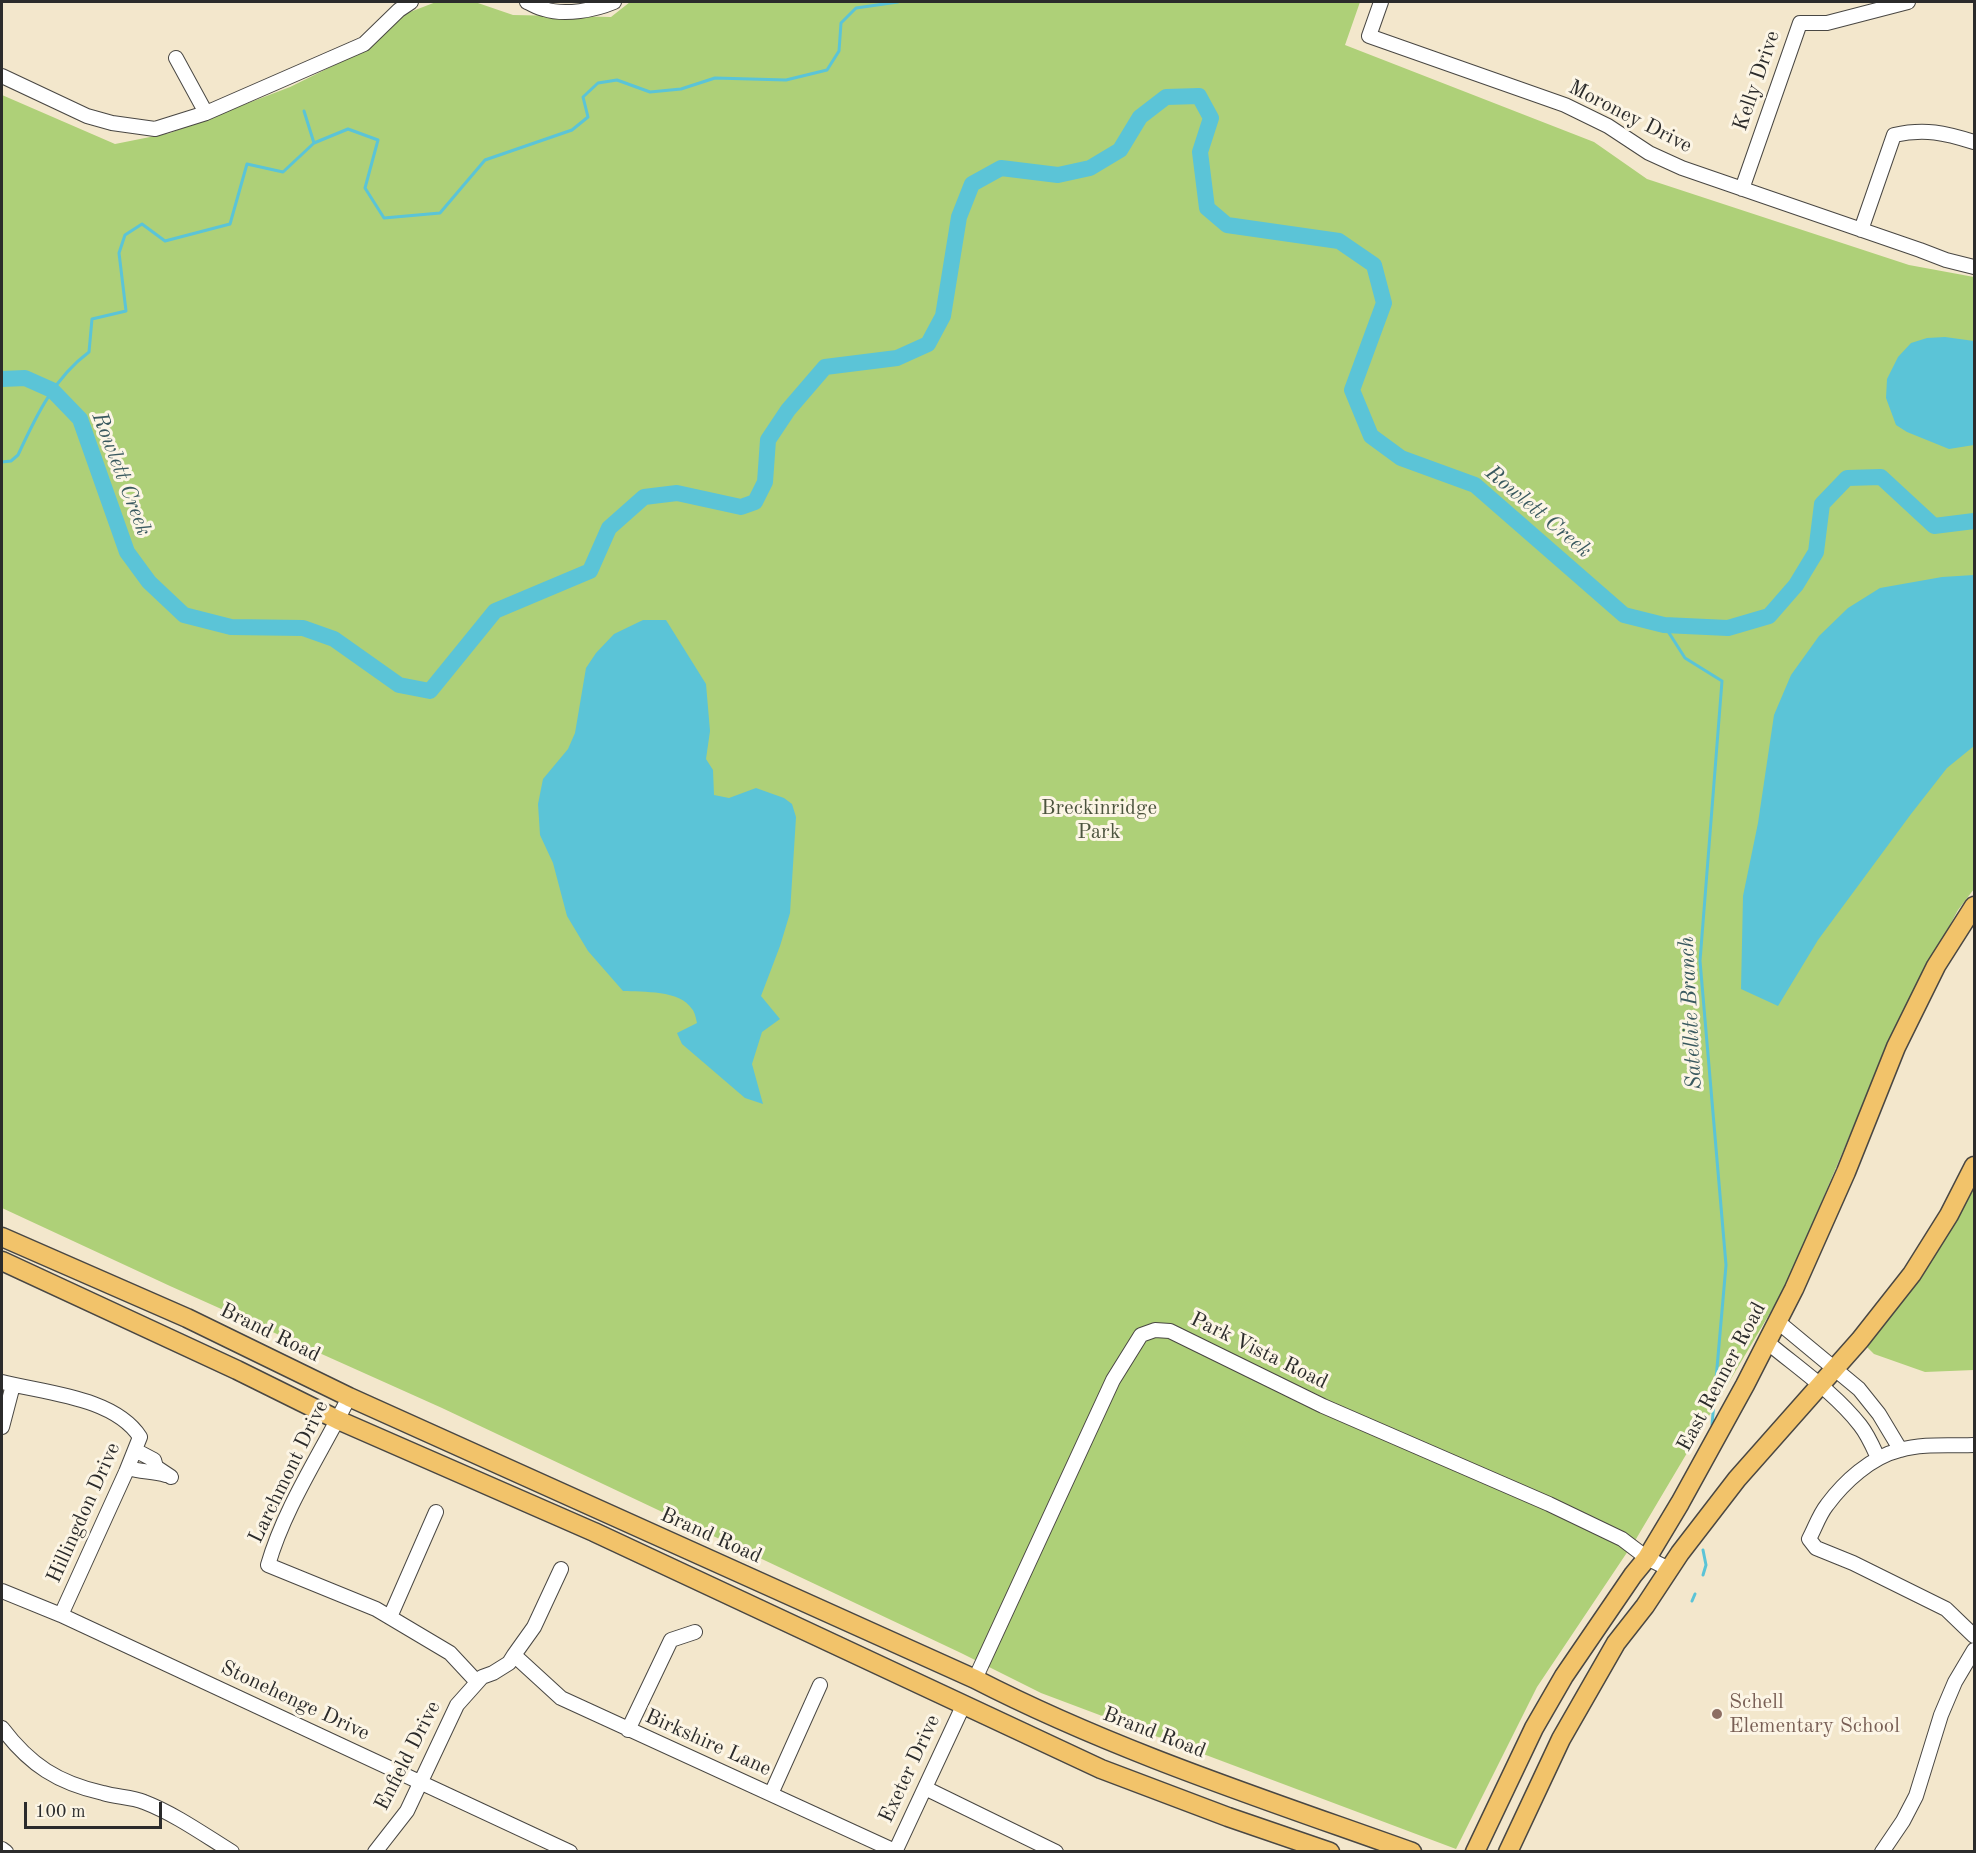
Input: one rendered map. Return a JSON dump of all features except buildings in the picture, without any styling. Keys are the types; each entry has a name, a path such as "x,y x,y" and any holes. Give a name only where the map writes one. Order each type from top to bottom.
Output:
{"main road":[{"name":"East Renner Road","path":"1475,1851 1534,1728 1564,1676 1647,1558 1708,1453 1767,1342 1794,1289 1842,1181 1896,1047 1936,966 1974,906"},
{"path":"1511,1846 1561,1739 1616,1643 1737,1479 1860,1340 1912,1274 1943,1224 1974,1166"},
{"name":"Brand Road","path":"2,1237 187,1318 349,1397 975,1680 1037,1711 1122,1747 1412,1851"},
{"path":"2,1261 237,1370 338,1420 594,1532 1101,1769 1201,1807 1330,1851"},
{"path":"964,1704 975,1680"},
{"path":"1201,1807 1209,1779"}],"street":[{"path":"2,76 87,116 111,123 155,129 206,113 364,44 411,2"},
{"path":"527,2 545,5 557,11 581,10 614,2"},
{"name":"Moroney Drive","path":"1381,2 1369,36 1565,105 1592,117 1648,153 1665,161 1946,260 1974,267"},
{"name":"Kelly Drive","path":"1742,189 1800,23 1827,23 1908,2"},
{"path":"176,58 206,113"},
{"path":"1861,230 1894,135 1932,131 1974,142"},
{"path":"1777,1321 1859,1389 1879,1414 1900,1449"},
{"name":"Park Vista Road","path":"975,1680 1109,1388 1141,1335 1155,1330 1170,1331 1323,1406 1549,1504 1622,1539 1647,1558 1669,1569"},
{"path":"1767,1342 1820,1385 1862,1427 1878,1458"},
{"path":"2,1427 7,1384"},
{"name":"Hillingdon Drive","path":"7,1384 65,1394 117,1416 134,1427 141,1437 61,1615"},
{"name":"Larchmont Drive","path":"349,1397 298,1494 272,1550 268,1565 376,1609 390,1617"},
{"path":"1862,1427 1879,1414"},
{"path":"1974,1445 1900,1449 1878,1458 1847,1482 1826,1507 1809,1539 1816,1548 1853,1563 1946,1609 1974,1636"},
{"path":"128,1468 142,1473 157,1472 171,1477 156,1467 154,1460 135,1450"},
{"path":"436,1512 390,1617 450,1653 477,1682"},
{"name":"Enfield Drive","path":"375,1851 407,1811 457,1705 482,1677 509,1663 534,1627 561,1569"},
{"name":"Stonehenge Drive","path":"2,1592 61,1615 570,1851"},
{"path":"628,1730 671,1640 695,1632"},
{"path":"1882,1851 1903,1821 1916,1796 1941,1715 1955,1682 1974,1650"},
{"name":"Birkshire Lane","path":"514,1655 561,1698 895,1851"},
{"path":"771,1794 820,1685"},
{"name":"Exeter Drive","path":"895,1851 964,1704"},
{"path":"2,1728 12,1742 39,1766 60,1780 89,1790 141,1800 231,1851"},
{"path":"925,1788 1056,1851"},
{"path":"2,1849 6,1851"}],"green space":[{"name":"Breckinridge Park","path":"436,2 475,2 513,15 611,17 630,2 1360,2 1345,45 1594,142 1647,179 1909,265 1974,277 1974,889 1958,910 1898,1021 1786,1286 1636,1539 1537,1687 1456,1849 1041,1693 442,1408 2,1208 2,95 115,144 170,133 290,87 363,51 397,17"},
{"path":"1974,1188 1974,1370 1925,1372 1874,1354 1865,1345 1924,1268"}],"water":[{"path":"1945,337 1974,341 1974,445 1949,449 1907,432 1896,425 1886,398 1887,379 1898,357 1911,343 1927,338"},
{"path":"1974,575 1974,746 1947,768 1911,814 1818,940 1778,1006 1741,989 1743,896 1758,823 1774,715 1791,675 1819,636 1848,608 1880,588 1942,577"},
{"path":"643,620 666,620 706,684 710,731 706,759 713,770 714,795 729,798 756,788 784,798 792,804 796,817 790,913 761,996 780,1019 762,1032 752,1064 763,1104 745,1098 682,1044 677,1033 697,1023 694,1012 686,1003 679,998 660,993 623,991 588,951 567,916 553,863 540,835 538,804 543,779 568,749 575,733 586,668 596,653 614,634"}],"waterway":[{"path":"2,462 11,461 18,455 47,399 66,374 89,352 92,319 126,311 119,253 125,235 142,224 165,241 230,224 247,164 283,172 314,143 348,129 378,140 365,188 384,218 440,213 485,160 572,130 588,117 583,97 598,83 617,80 650,92 681,89 715,78 786,80 827,70 839,51 841,23 856,8 898,2"},
{"name":"Rowlett Creek","path":"2,379 25,378 52,390 80,419 127,552 149,582 184,615 231,627 303,628 334,639 399,685 430,691 495,611 590,571 609,528 644,497 677,493 741,507 755,502 765,482 768,440 788,410 825,367 897,358 928,344 943,316 959,217 972,184 1001,168 1058,175 1090,168 1120,150 1140,117 1166,97 1199,96 1211,118 1200,152 1207,208 1227,225 1339,241 1374,265 1384,303 1352,390 1371,436 1401,458 1475,485 1624,615 1664,625 1728,628 1769,616 1796,585 1816,552 1822,504 1847,478 1881,477 1934,526 1974,521"},
{"path":"304,111 314,143"},
{"name":"Satellite Branch","path":"1664,625 1685,658 1722,681 1700,961 1726,1265 1712,1425"},
{"name":"Satellite Branch","path":"1703,1550 1706,1565 1703,1575"},
{"name":"Satellite Branch","path":"1692,1601 1695,1594"}],"place":[{"name":"Schell Elementary School","path":"1717,1714"}]}
